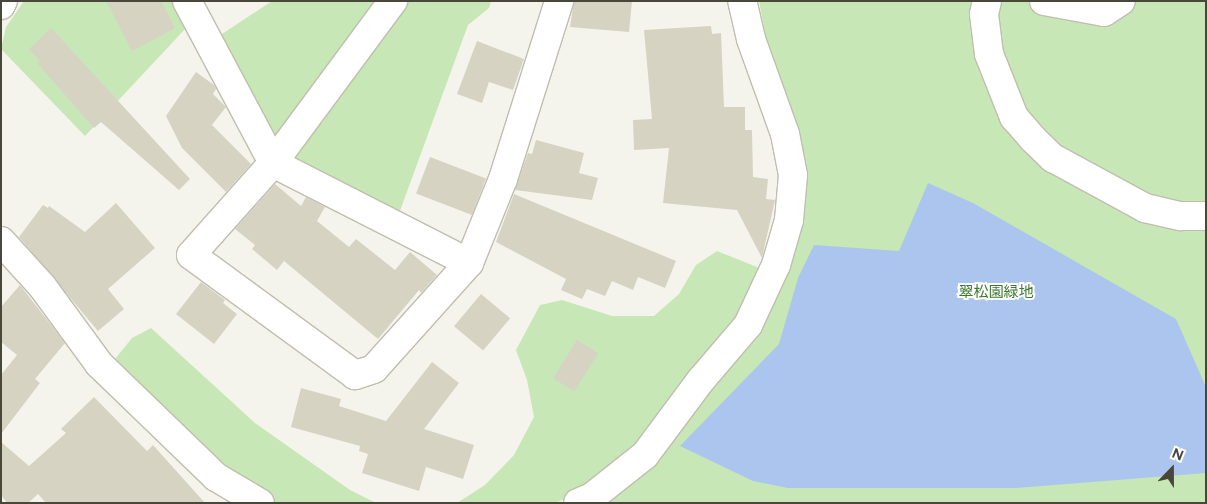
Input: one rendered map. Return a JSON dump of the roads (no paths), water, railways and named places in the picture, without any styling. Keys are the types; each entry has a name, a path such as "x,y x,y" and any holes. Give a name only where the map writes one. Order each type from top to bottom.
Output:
{"street":[{"path":"1,5 3,1"},
{"path":"187,1 273,164 469,264"},
{"path":"393,1 273,164 191,255 355,375 374,369 469,264 503,179 559,1"},
{"path":"578,503 592,497 645,455 701,380 748,325 776,266 789,220 792,175 784,134 750,39 742,1"},
{"path":"987,1 984,14 989,54 1014,117 1033,138 1054,158 1145,208 1181,216 1206,216"},
{"path":"1044,1 1104,12 1121,1"},
{"path":"1,241 42,286 99,364 216,477 260,503"}],"water":[{"path":"928,183 973,203 1176,319 1206,387 1206,473 1016,488 788,488 753,481 680,446 779,344 798,278 814,245 899,251"}],"park label":[{"name":"翠松園緑地","path":"996,293"}]}
